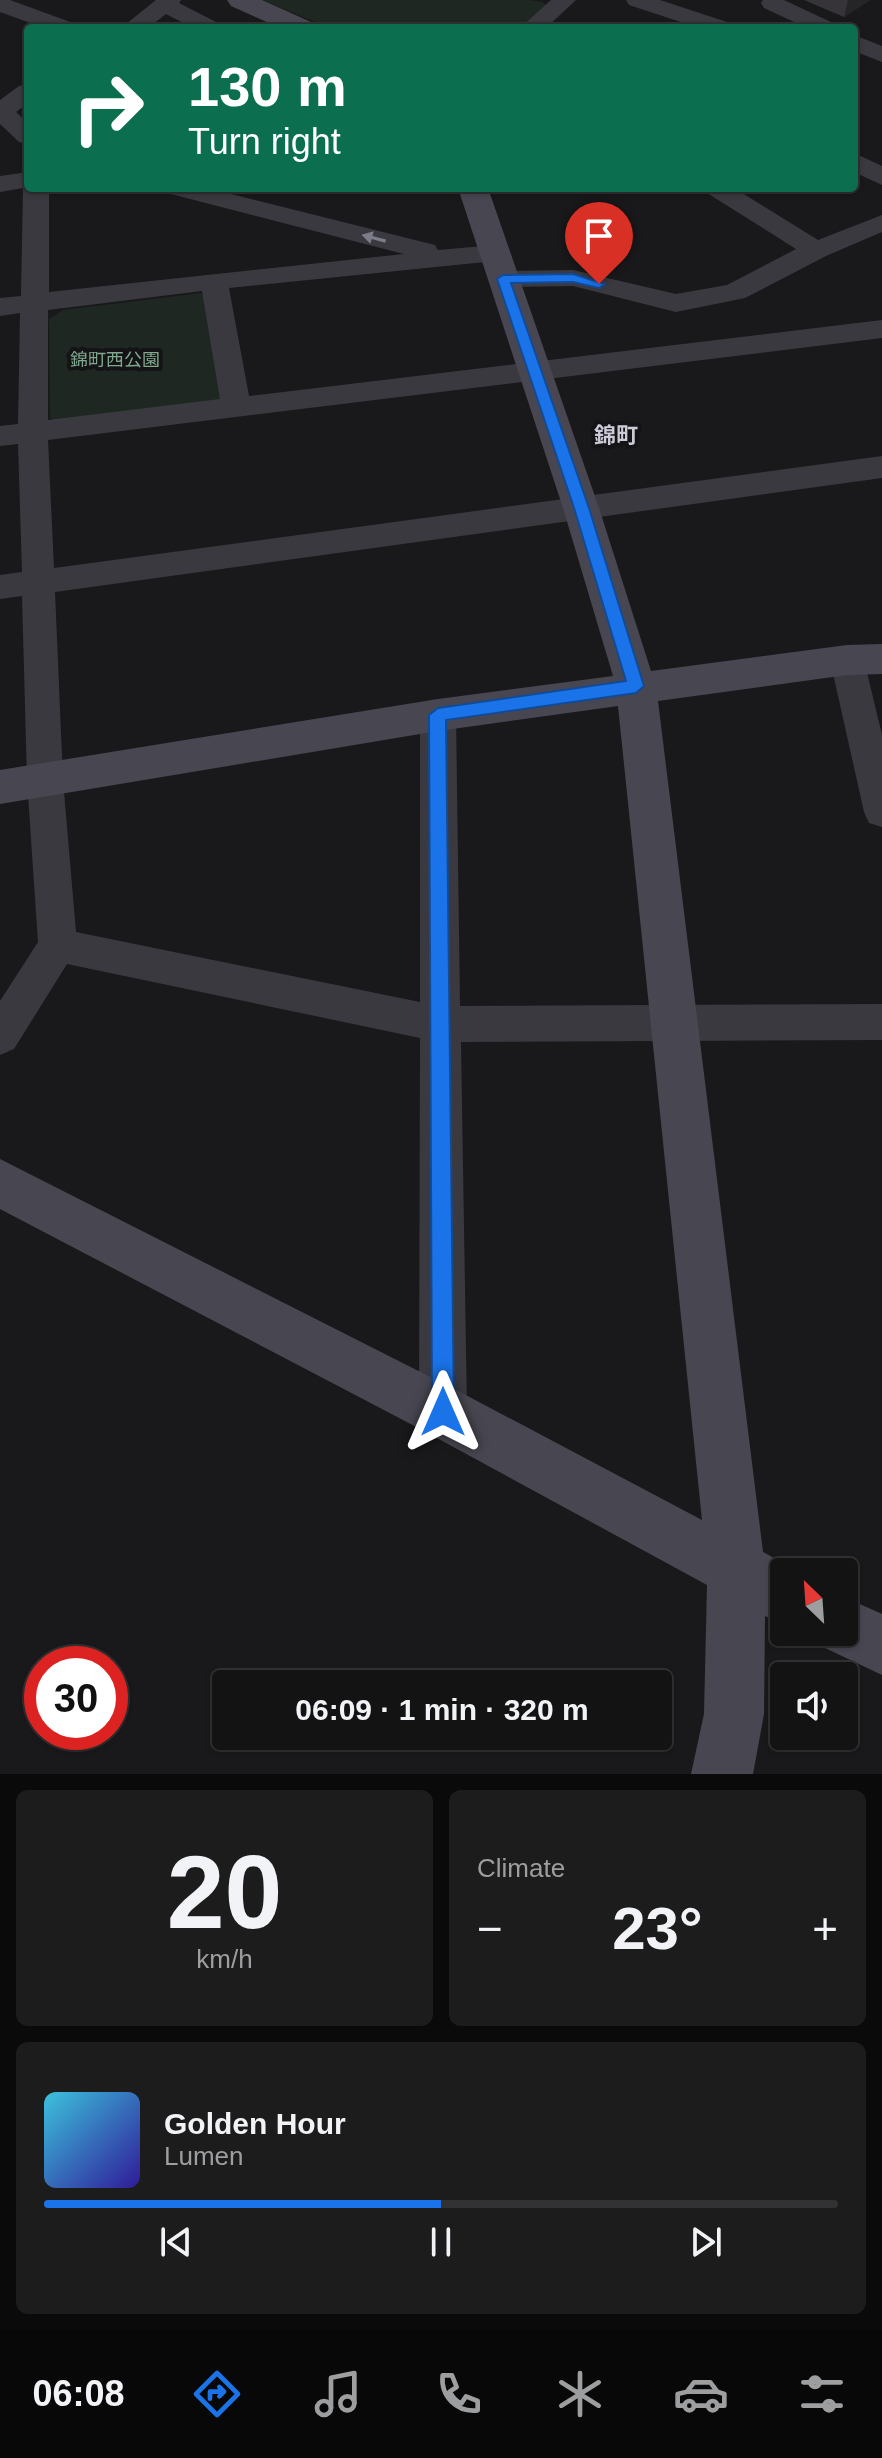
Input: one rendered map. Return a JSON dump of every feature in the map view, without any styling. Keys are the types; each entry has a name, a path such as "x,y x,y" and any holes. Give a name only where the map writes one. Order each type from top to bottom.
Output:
{"street":[{"path":"240,0 293,24"},
{"path":"637,0 710,24"},
{"path":"536,24 560,1"},
{"path":"754,20 774,2 817,24"},
{"path":"139,24 168,3 203,24"},
{"path":"0,4 54,24"},
{"path":"858,44 882,55"},
{"path":"24,94 0,110 24,133"},
{"path":"858,163 882,177"},
{"path":"0,184 24,181"},
{"path":"0,1036 58,945 45,780 33,432 36,192"},
{"path":"193,192 450,257 573,278 676,303 735,292 816,250 882,223"},
{"path":"250,205 270,192"},
{"path":"474,192 581,508 636,686 675,1021 760,1583 722,1774"},
{"path":"722,192 816,250"},
{"path":"0,307 450,257"},
{"path":"214,281 236,407"},
{"path":"0,436 882,329"},
{"path":"0,587 882,467"},
{"path":"0,787 438,715 636,686 864,660 882,812"},
{"path":"438,715 443,1412"},
{"path":"58,945 440,1024 882,1022"},
{"path":"0,1183 443,1412 760,1583"},
{"path":"858,1633 882,1645"}],"green space":[{"path":"263,0 529,0 543,2 548,8 529,24 320,24"},
{"name":"錦町西公園","path":"201,293 212,298 227,394 218,402 61,424 50,418 49,319 63,310"}],"district":[{"name":"錦町","path":"616,435"}],"route":[{"path":"443,1412 438,715 636,686 581,508 503,279 573,278 599,284"}]}
